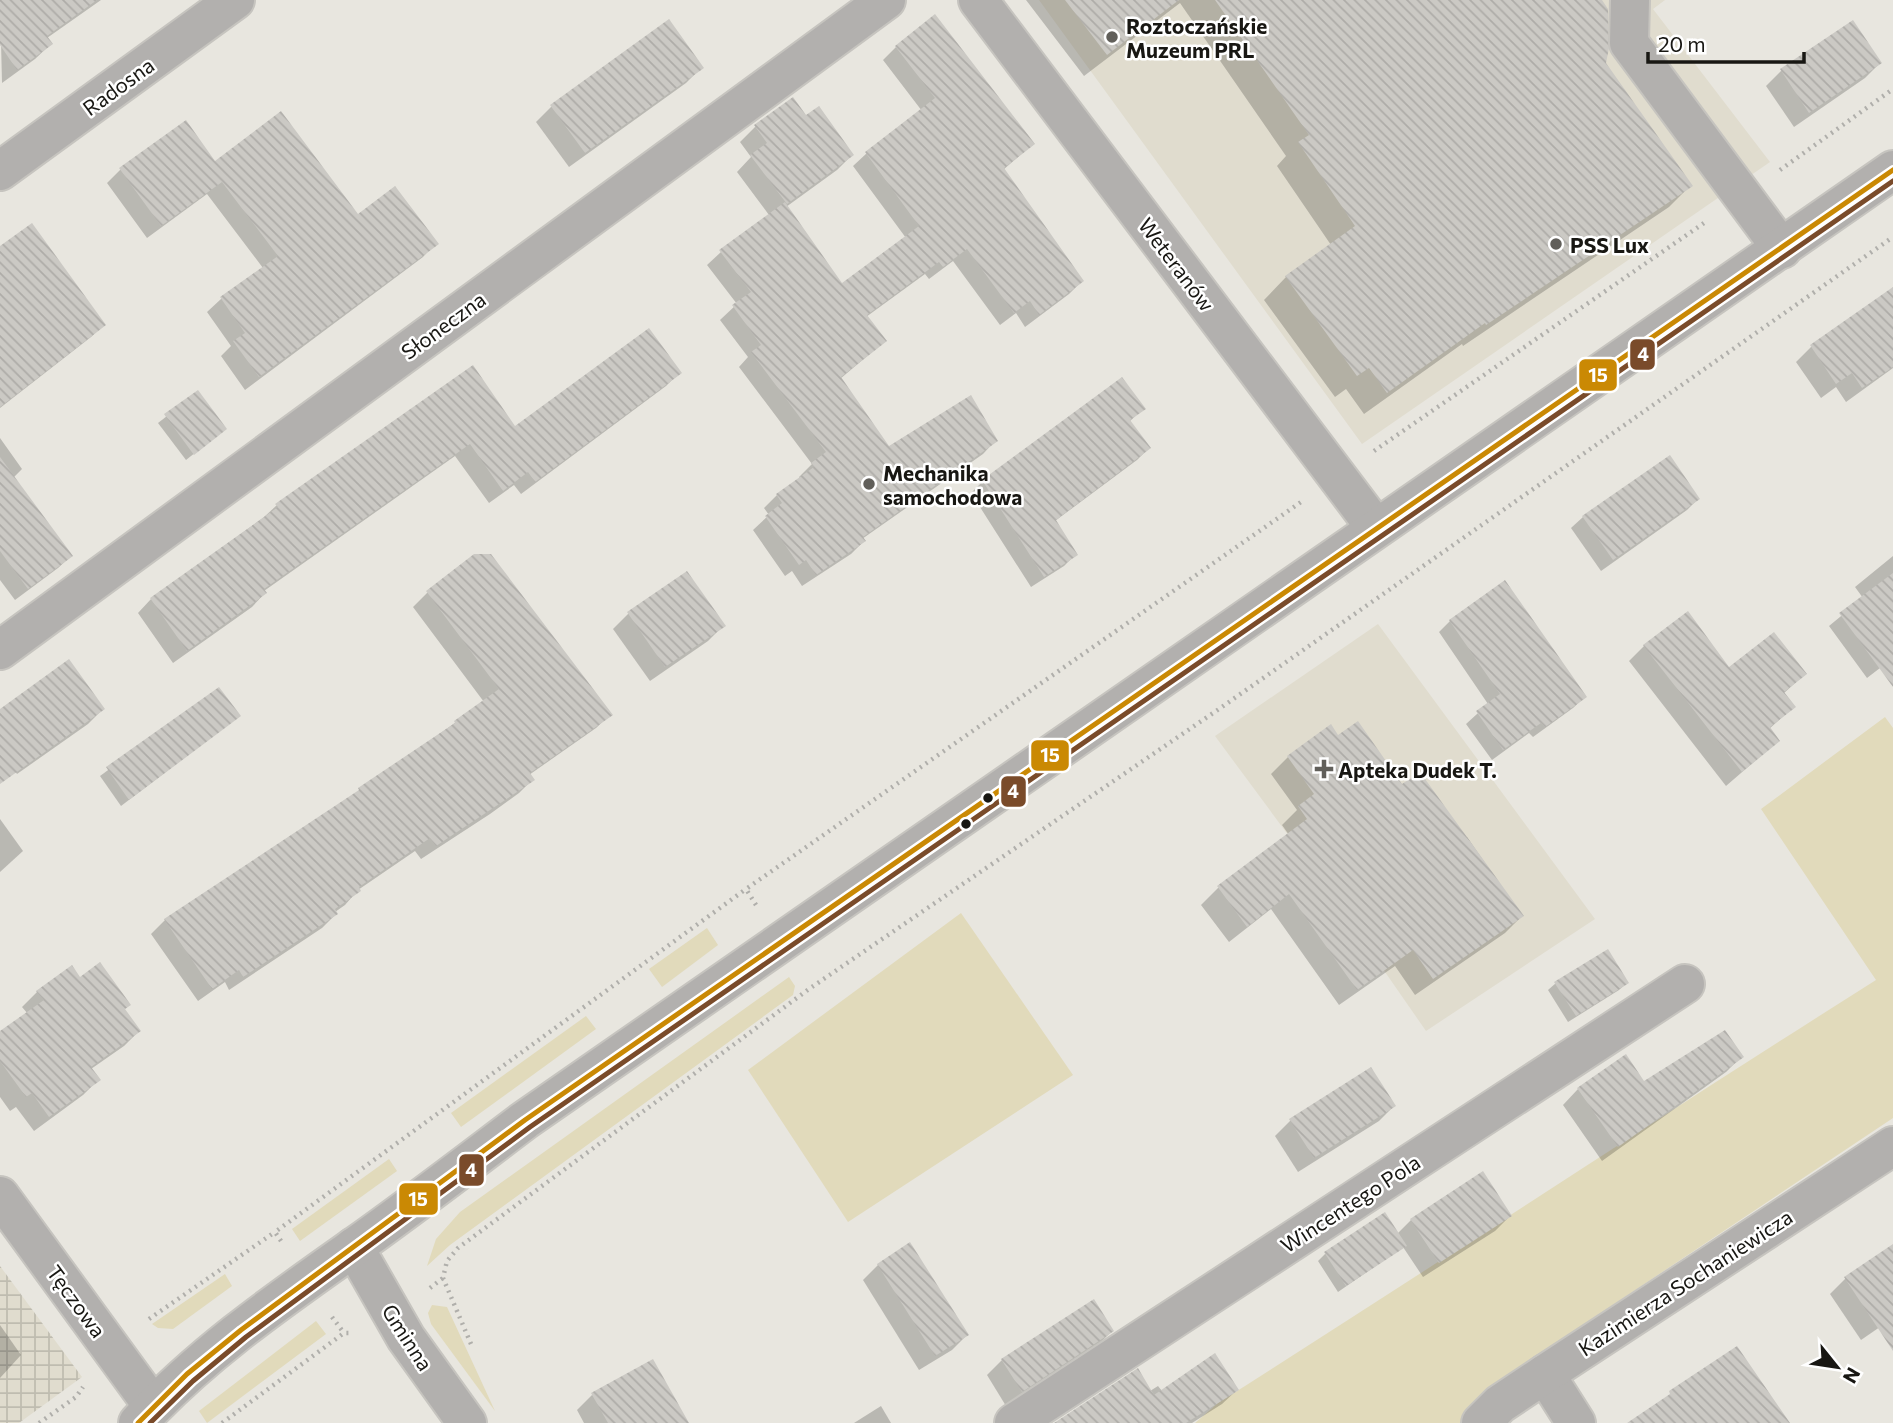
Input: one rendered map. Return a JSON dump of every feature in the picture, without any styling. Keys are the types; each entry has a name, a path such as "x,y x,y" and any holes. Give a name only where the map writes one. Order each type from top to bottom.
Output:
{"street":[{"name":"Radosna","path":"0,171 235,0"},
{"name":"Słoneczna","path":"0,650 886,0"},
{"name":"Weteranów","path":"978,0 1376,528"},
{"path":"1630,0 1629,43 1782,249"},
{"path":"145,1415 219,1348 306,1280 525,1120 1893,170"},
{"name":"Wincentego Pola","path":"1014,1423 1685,984"},
{"name":"Kazimierza Sochaniewicza","path":"1481,1423 1500,1404 1893,1146"},
{"name":"Tęczowa","path":"0,1196 110,1346 145,1415"},
{"name":"Gminna","path":"354,1247 406,1338 467,1423"},
{"path":"1545,1374 1576,1423"}],"path":[{"path":"476,1355 443,1278 447,1261 458,1248 809,989 1219,709 1893,237"},
{"path":"39,1423 76,1397 84,1386 86,1374 83,1364 275,1232 747,889"},
{"path":"275,1232 288,1251"},
{"path":"222,1423 344,1333 330,1315"}],"shaded area":[{"path":"1039,0 1665,0 1653,9 1770,162 1362,444"},
{"path":"1378,624 1595,919 1426,1031 1317,874 1215,736"},
{"path":"1885,717 1893,728 1893,1118 1487,1389 1460,1423 1195,1423 1218,1403 1876,980 1761,809"},
{"path":"961,913 1073,1075 848,1222 748,1070"},
{"path":"707,928 718,945 662,987 649,969"},
{"path":"789,977 795,986 793,995 450,1245 427,1266 436,1239 460,1212"},
{"path":"586,1016 596,1029 461,1127 451,1113"},
{"path":"389,1159 397,1171 300,1241 292,1229"},
{"path":"0,1266 82,1377 19,1423 0,1423"},
{"path":"225,1274 232,1286 173,1329 158,1328 152,1324"},
{"path":"432,1305 447,1307 495,1411 431,1324 428,1313"},
{"path":"316,1321 326,1334 207,1423 199,1411"}],"building":[{"path":"0,0 97,0 47,36 53,44 17,70 0,45"},
{"name":"Roztoczańskie Muzeum PRL","path":"1065,0 1179,0 1107,55"},
{"path":"1215,0 1602,0 1608,9 1609,48 1606,63 1693,186 1486,325 1485,323 1387,393 1369,368 1357,376 1285,276 1355,226 1298,142 1309,135"},
{"path":"935,14 1035,144 1004,168 1084,281 1039,315 1030,301 1014,313 967,249 943,267 939,262 867,315 887,341 841,377 889,446 971,395 998,441 863,537 866,541 816,575 806,560 799,565 765,516 782,503 776,494 814,467 811,463 826,452 751,352 761,345 732,305 751,292 719,250 785,202 842,283 919,226 865,152 935,98 895,46"},
{"path":"669,19 704,68 585,153 550,105"},
{"path":"1853,20 1882,63 1809,113 1780,69"},
{"path":"793,97 806,115 819,106 854,155 787,204 750,155 767,143 754,125"},
{"path":"281,111 358,214 395,186 439,244 259,377 233,341 245,333 220,297 278,256 222,182 161,226 119,168 186,120 215,161"},
{"path":"32,223 106,325 0,407 0,246"},
{"path":"1893,287 1893,367 1862,388 1852,373 1836,384 1810,345"},
{"path":"649,328 682,373 535,482 528,472 503,491 470,444 264,589 267,593 187,651 150,598 278,507 275,504 473,365 515,426"},
{"path":"1122,377 1146,409 1130,420 1151,448 1056,520 1078,555 1044,577 982,480"},
{"path":"198,390 227,429 194,455 164,414"},
{"path":"1670,455 1700,499 1613,560 1582,516"},
{"path":"0,457 73,556 28,589 0,551"},
{"path":"474,554 491,554 613,715 530,773 535,780 436,846 430,838 359,887 361,891 335,909 338,914 243,977 239,970 212,989 164,919 359,790 358,788 455,723 454,721 499,689 426,591"},
{"path":"687,571 726,626 665,667 627,612"},
{"path":"1893,573 1893,687 1839,613"},
{"path":"1505,580 1587,697 1545,727 1541,723 1503,750 1476,711 1500,694 1449,620"},
{"path":"1688,611 1729,667 1774,632 1807,674 1784,692 1796,707 1770,727 1780,741 1742,772 1643,645"},
{"path":"69,659 105,709 0,784 0,709"},
{"path":"219,687 241,716 129,800 106,767"},
{"path":"1358,721 1402,784 1420,772 1524,916 1433,979 1413,950 1357,990 1289,894 1247,927 1217,886 1307,819 1298,806 1314,794 1287,756 1331,724 1338,735"},
{"path":"1608,949 1629,983 1576,1016 1554,982"},
{"path":"100,962 131,1005 125,1009 141,1031 91,1067 101,1080 49,1117 32,1093 26,1097 0,1061 0,1031 44,1000 36,991 72,965 80,977"},
{"path":"1725,1030 1744,1057 1618,1147 1577,1088 1626,1054 1644,1081"},
{"path":"1371,1067 1396,1106 1314,1158 1289,1119"},
{"path":"1483,1171 1512,1216 1439,1263 1410,1219"},
{"path":"1385,1212 1407,1246 1346,1286 1324,1252"},
{"path":"910,1242 969,1335 935,1356 877,1264"},
{"path":"1893,1244 1893,1351 1844,1277"},
{"path":"1094,1299 1114,1331 1022,1392 1001,1359"},
{"path":"1737,1346 1790,1423 1627,1423 1670,1394 1669,1391"},
{"path":"1215,1353 1239,1390 1186,1423 1054,1423 1138,1368 1154,1395"},
{"path":"653,1359 689,1423 608,1423 591,1393"}],"transit line":[{"name":"15","path":"138,1423 187,1374 241,1330 525,1120 1893,170"},
{"name":"4","path":"150,1423 193,1381 246,1337 530,1127 1893,181"}],"place":[{"name":"Roztoczańskie Muzeum PRL","path":"1112,37"},
{"name":"PSS Lux","path":"1556,244"},
{"name":"Mechanika samochodowa","path":"869,484"},
{"name":"Apteka Dudek T.","path":"1324,769"}]}
